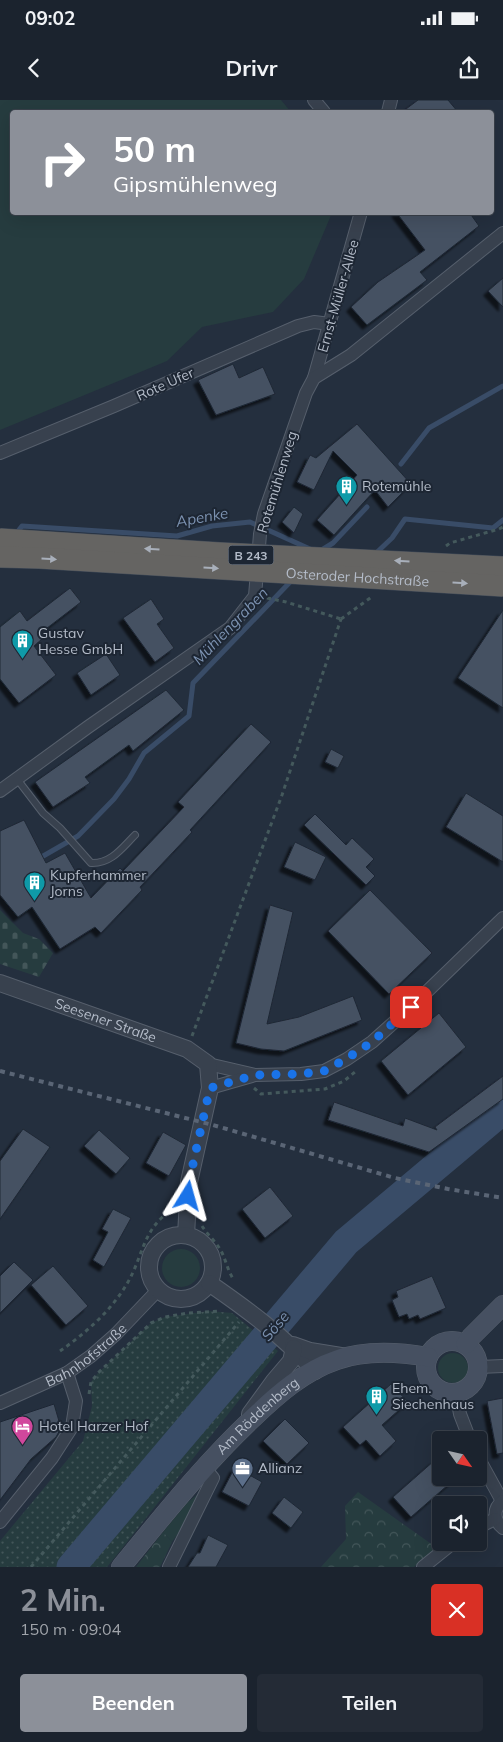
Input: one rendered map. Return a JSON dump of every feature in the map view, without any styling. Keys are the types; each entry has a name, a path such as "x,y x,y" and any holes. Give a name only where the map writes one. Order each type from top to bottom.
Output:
{"highway":[{"name":"Osteroder Hochstraße","path":"0,539 220,553 503,566"},
{"name":"Osteroder Hochstraße","path":"0,557 503,586"}],"main road":[{"path":"466,1344 470,1337 503,1305"},
{"path":"459,1341 466,1344 476,1354 479,1367 478,1374 472,1385 468,1389 456,1393 444,1392 433,1386 426,1369 428,1357 432,1350 444,1342 459,1341"},
{"path":"347,1357 381,1353 428,1357"},
{"name":"Am Röddenberg","path":"121,1567 204,1467 240,1430 283,1391 314,1371 347,1357"}],"street":[{"path":"314,100 322,110"},
{"name":"Ernst-Müller-Allee","path":"314,378 360,215"},
{"path":"314,378 351,355 503,233"},
{"name":"Rote Ufer","path":"0,453 298,326 314,322 330,324"},
{"name":"Rotemühlenweg","path":"255,596 260,534 264,514 306,393 314,378"},
{"path":"0,791 230,628 255,596"},
{"path":"186,1235 189,1182 210,1088 208,1064 255,1075 301,1074 324,1071 372,1042 503,918"},
{"name":"Seesener Straße","path":"0,983 187,1049 208,1064"},
{"path":"210,1088 255,1075"},
{"path":"186,1235 195,1237 210,1252 213,1264 209,1283 199,1293 186,1298 172,1298 158,1290 153,1283 149,1274 148,1264 151,1254 162,1240 171,1236 186,1235"},
{"path":"209,1283 235,1308 251,1313 291,1346 314,1371"},
{"name":"Bahnhofstraße","path":"0,1403 67,1373 91,1356 116,1334 158,1290"},
{"path":"291,1346 347,1357"},
{"path":"240,1430 254,1407 291,1361 291,1346"},
{"path":"479,1367 503,1366"},
{"path":"0,1522 52,1458 72,1427 76,1401 67,1373"},
{"path":"456,1393 460,1414 467,1431"},
{"name":"Am Röddenberg","path":"169,1567 214,1478 204,1467"},
{"path":"488,1475 502,1501 496,1509 499,1523"},
{"path":"423,1567 443,1551"}],"lane":[{"path":"17,779 43,813 64,832 91,863 109,860 135,835"}],"path":[{"path":"187,1049 282,795 341,619 286,602 255,596"},
{"path":"60,1351 78,1338 104,1314 128,1282 143,1243 166,1214 174,1209 197,1211 204,1229 211,1235 223,1254 231,1276 245,1291 235,1308"},
{"path":"76,1401 90,1394 91,1382 151,1322 165,1317 235,1308"},
{"path":"31,1567 240,1320 235,1308"}],"green space":[{"path":"0,100 281,100 289,110 10,110 10,215 331,215 304,279 273,312 202,327 167,361 0,430"},
{"path":"0,910 23,933 39,939 53,953 39,977 0,964"},
{"path":"181,1249 194,1255 200,1268 194,1281 181,1287 168,1281 162,1268 168,1255"},
{"path":"209,1311 232,1313 278,1351 116,1556 107,1567 0,1567 0,1541 83,1441 92,1406 91,1382 98,1373 151,1323 165,1317"},
{"path":"453,1353 464,1357 468,1368 464,1379 453,1383 442,1379 438,1368 442,1357"},
{"path":"204,1489 187,1521 172,1542 163,1532 188,1502"},
{"path":"358,1492 432,1544 433,1551 414,1567 321,1567 346,1539 345,1506"},
{"path":"163,1532 172,1542 160,1567 136,1567"}],"building":[{"path":"418,100 448,100 456,110 405,110"},
{"path":"398,215 471,215 479,226 420,272 427,280 367,325 351,307 378,282 425,250"},
{"path":"503,278 503,307 488,291"},
{"path":"233,364 239,378 263,367 275,394 216,415 198,380"},
{"path":"357,424 411,484 388,507 375,490 334,535 317,520 357,475 333,451 314,490 297,482 310,455 316,458"},
{"path":"294,507 303,514 294,533 282,522"},
{"name":"Gustav Hesse GmbH","path":"70,588 81,602 38,635 42,639 34,646 56,675 19,703 0,679 0,627 20,611 27,621"},
{"path":"151,599 164,619 157,624 174,648 155,662 123,618"},
{"path":"503,610 503,708 458,678"},
{"path":"106,654 120,675 91,695 77,673"},
{"path":"166,690 184,710 133,751 129,745 85,777 90,783 53,807 35,782"},
{"path":"251,724 271,742 190,830 192,832 140,887 142,890 101,933 95,927 60,949 32,907 18,917 0,895 0,831 24,820 46,863 65,853 91,898 120,868 123,871 184,807 178,802"},
{"path":"331,749 344,756 338,768 325,762"},
{"path":"466,793 503,816 503,862 446,827"},
{"path":"315,814 346,845 352,838 374,859 366,867 375,876 366,885 304,825"},
{"path":"295,842 326,857 315,880 284,867"},
{"path":"370,890 432,953 389,994 328,931"},
{"path":"270,905 293,912 267,1024 299,1017 353,996 362,1020 284,1051 261,1049 236,1043"},
{"path":"439,1013 466,1047 408,1095 381,1061"},
{"path":"503,1076 503,1099 429,1152 328,1120 334,1102 403,1126 405,1118 437,1130 435,1127"},
{"path":"23,1129 50,1147 0,1219 0,1161"},
{"path":"99,1130 130,1158 116,1174 84,1146"},
{"path":"163,1132 186,1145 169,1176 146,1163"},
{"path":"270,1187 293,1216 265,1238 242,1209"},
{"path":"113,1209 131,1218 104,1267 93,1260 108,1232 102,1229"},
{"path":"14,1262 33,1280 0,1313 0,1276"},
{"path":"53,1266 88,1306 66,1325 31,1285"},
{"path":"432,1276 446,1308 420,1319 418,1315 409,1319 407,1314 399,1317 392,1300 398,1297 396,1291"},
{"name":"Ehem. Siechenhaus","path":"391,1384 408,1402 382,1425 396,1441 380,1456 366,1440 360,1445 343,1427"},
{"path":"503,1398 503,1453 497,1454 487,1401"},
{"name":"Hotel Harzer Hof","path":"54,1404 61,1428 56,1437 31,1459 0,1500 0,1422"},
{"path":"285,1419 309,1443 287,1464 263,1441"},
{"path":"432,1463 432,1486 447,1486 435,1496 432,1496 432,1499 411,1517 393,1497"},
{"name":"Allianz","path":"235,1467 262,1482 249,1506 222,1492"},
{"path":"284,1497 303,1512 291,1528 272,1513"},
{"path":"208,1535 228,1545 216,1567 188,1567 197,1553 200,1553"}],"waterway":[{"name":"Apenke","path":"401,464 429,428 503,386"},
{"name":"Apenke","path":"320,551 333,543 367,507"},
{"name":"Mühlengraben","path":"374,555 392,538 405,519 493,528 503,520"},
{"name":"Apenke","path":"15,535 22,526 177,536 212,526 250,522 310,549"},
{"name":"Mühlengraben","path":"38,859 78,836 114,799 129,779 144,753 189,716 193,683 293,579"},
{"name":"Söse","path":"71,1567 346,1242 503,1110"}],"railway":[{"path":"0,1071 213,1125 395,1178 503,1198"}],"place":[{"name":"Rotemühle","path":"346,505"},
{"name":"Gustav Hesse GmbH","path":"22,660"},
{"name":"Kupferhammer Jorns","path":"34,902"},
{"name":"Ehem. Siechenhaus","path":"376,1415"},
{"name":"Hotel Harzer Hof","path":"23,1445"},
{"name":"Allianz","path":"242,1487"}],"route":[{"path":"188,1196 189,1182 210,1088 255,1075 272,1076 324,1071 372,1042 411,1007"}]}
